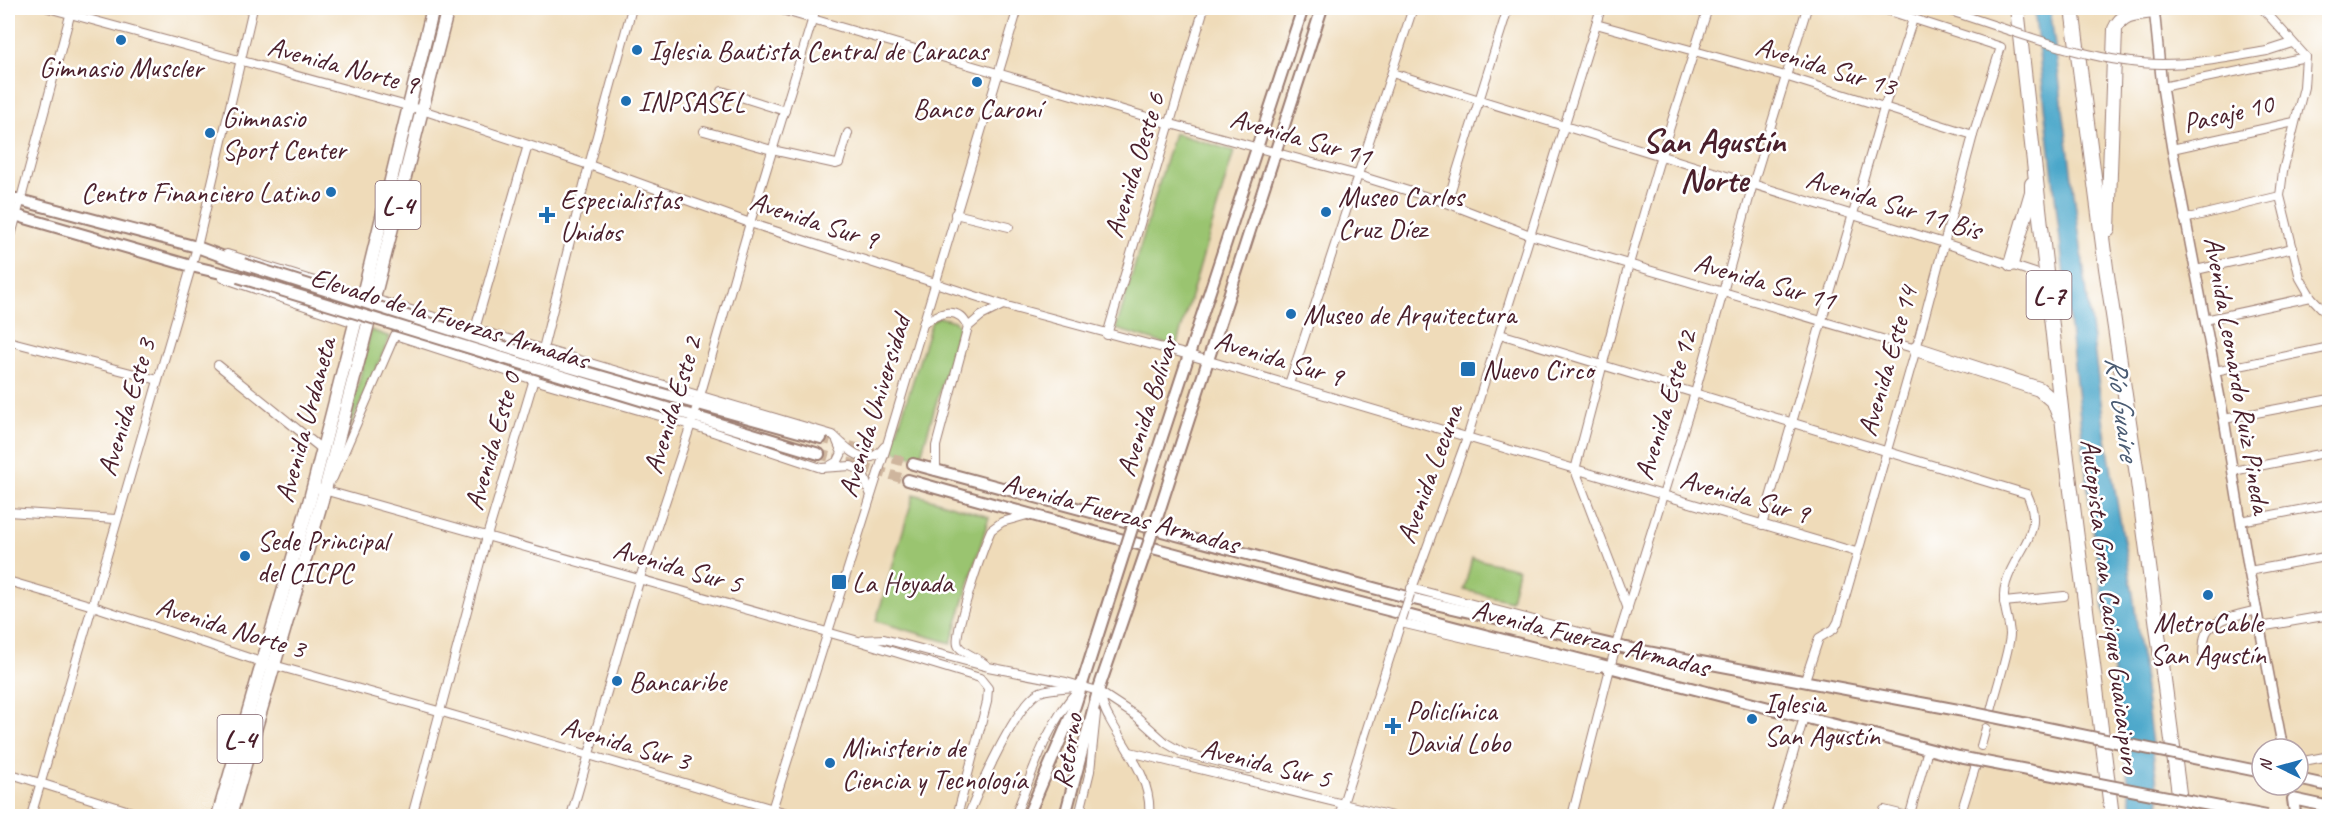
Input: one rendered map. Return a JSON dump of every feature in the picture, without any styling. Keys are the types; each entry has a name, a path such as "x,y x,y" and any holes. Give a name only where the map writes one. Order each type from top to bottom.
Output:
{"highway":[{"name":"Autopista Gran Cacique Guaicaipuro","path":"2017,8 2064,435 2112,816"},
{"name":"Autopista Gran Cacique Guaicaipuro","path":"2072,8 2182,816"},
{"path":"2106,268 2115,29 2126,15 2154,9"},
{"path":"2011,264 2032,192 2034,155"},
{"path":"1916,349 2039,389 2054,402 2064,435"},
{"path":"2104,816 2105,800"}],"main road":[{"name":"Avenida Urdaneta","path":"230,816 275,666 365,308 433,8"},
{"name":"Avenida Urdaneta","path":"218,816 262,662 319,488 322,450 423,110 448,8"},
{"name":"Avenida Bolívar","path":"1028,816 1082,686 1303,8"},
{"name":"Avenida Bolívar","path":"1065,816 1098,691 1155,524 1322,8"},
{"path":"8,197 197,247"},
{"path":"12,214 191,266"},
{"name":"Elevado de la Fuerzas Armadas","path":"197,247 243,264 555,363 699,399"},
{"name":"Elevado de la Fuerzas Armadas","path":"191,266 238,277 671,415 693,420"},
{"path":"699,399 821,438"},
{"path":"693,420 819,454"},
{"name":"Avenida Fuerzas Armadas","path":"913,464 1407,597 1616,645 1970,712 2250,770"},
{"name":"Avenida Fuerzas Armadas","path":"909,480 1034,516 1611,669 1959,757 2267,816"},
{"path":"2310,782 2330,786"},
{"path":"2295,813 2293,796 2330,807"}],"street":[{"name":"Avenida Norte 9","path":"48,8 71,11 423,110 589,165"},
{"name":"Avenida Este 3","path":"31,816 197,247 253,8"},
{"name":"Avenida Este 0","path":"412,816 488,536 543,349 589,165 632,8"},
{"name":"Avenida Sur 11","path":"775,8 1171,124 1357,175 1448,203 1530,235 1916,349"},
{"name":"Avenida Este 2","path":"571,816 640,578 693,420 816,8"},
{"name":"Avenida Universidad","path":"771,813 826,632 889,438 1018,8"},
{"name":"Avenida Oeste 6","path":"1107,334 1171,124 1203,8"},
{"path":"1289,384 1413,8"},
{"path":"1448,203 1508,8"},
{"name":"Avenida Lecuna","path":"1339,816 1411,591 1467,438 1601,8"},
{"path":"1629,609 1575,470 1629,264 1708,8"},
{"name":"Avenida Este 12","path":"1572,816 1616,645 1695,393 1753,184 1807,8"},
{"path":"1762,525 1884,108 1913,19 1880,8"},
{"path":"1941,8 2079,51 2136,63 2199,62 2267,51 2292,43"},
{"path":"2154,9 2170,8"},
{"path":"2262,8 2306,57 2304,87 2283,171 2280,196 2301,278 2312,297 2330,317"},
{"name":"Avenida Leonardo Ruiz Pineda","path":"2154,9 2162,87 2184,219 2224,419 2249,572 2281,737"},
{"path":"8,247 12,214 21,200 71,11"},
{"name":"Avenida Este 14","path":"1805,680 1819,638 1834,629 1838,622 1856,552 1916,349 1973,135 2001,47 1913,19"},
{"name":"Avenida Sur 13","path":"1596,24 1785,76 1973,135"},
{"path":"2162,87 2306,57"},
{"name":"Avenida Sur 11 Bis","path":"1392,73 2038,274"},
{"path":"723,91 784,111"},
{"name":"Pasaje 10","path":"2172,149 2294,122"},
{"path":"704,131 772,150 836,164 839,163 848,133"},
{"path":"475,329 528,145"},
{"name":"Avenida Sur 9","path":"589,165 750,223 1003,305 1208,360 1856,552"},
{"path":"2184,219 2280,196"},
{"path":"955,214 1009,227"},
{"path":"197,247 245,258 365,308"},
{"path":"2196,270 2293,248"},
{"path":"191,266 365,308 475,329 676,393"},
{"path":"2205,321 2312,297"},
{"path":"936,471 936,446 968,327 981,316 1003,305"},
{"path":"922,325 937,315 949,312 961,316 968,327"},
{"path":"1500,334 2027,494 2034,512 2034,524 2032,533 2011,569 2005,585 2004,602 2010,636 1991,711"},
{"path":"319,488 331,483 395,335 534,380 671,415"},
{"path":"8,341 158,380"},
{"path":"2215,371 2330,347"},
{"path":"218,365 322,450"},
{"path":"699,399 726,403 833,435 850,452 859,457 876,455 883,450 889,438"},
{"path":"2224,419 2330,399"},
{"path":"693,420 716,435 821,468 843,466 857,468 866,478 870,495"},
{"path":"821,468 834,464 841,457 841,449 833,435"},
{"path":"2233,471 2330,452"},
{"name":"Avenida Sur 5","path":"319,488 640,578 980,678 988,688 987,702 957,816"},
{"path":"2241,521 2330,504"},
{"path":"8,512 116,519"},
{"path":"988,667 981,659 958,647 957,635 963,611 991,530 1010,519 1025,515 1034,516"},
{"path":"2249,572 2330,556"},
{"name":"Avenida Norte 3","path":"8,581 93,606 275,666 442,712"},
{"path":"1411,591 1604,638 1616,645"},
{"path":"2004,602 2064,596"},
{"path":"2203,653 2204,638 2216,623 2257,610"},
{"path":"2260,627 2330,615"},
{"path":"1402,621 1588,667 1611,669"},
{"name":"Avenida Sur 5","path":"855,640 884,639 988,667 1098,691 1136,716 1183,753 1249,769"},
{"path":"968,816 985,778 1023,708 1038,693 1082,686"},
{"name":"Retorno","path":"1015,816 1065,703 1082,686"},
{"path":"1098,691 1108,716 1130,752 1145,784 1150,809 1149,816"},
{"name":"Retorno","path":"1078,816 1090,771 1098,691"},
{"name":"Avenida Sur 3","path":"442,712 771,813 797,816"},
{"path":"1775,816 1804,717"},
{"path":"1981,746 1986,728"},
{"path":"1884,810 1908,816 1910,814 1928,749"},
{"name":"Avenida Sur 5","path":"1130,752 1392,816"},
{"path":"2310,760 2330,756"},
{"path":"1960,816 1975,768"},
{"path":"8,773 145,816"}],"green space":[{"path":"1174,133 1234,151 1176,347 1116,329"},
{"path":"939,317 954,321 959,325 920,458 891,450 932,321"},
{"path":"371,330 390,337 346,436"},
{"path":"914,494 989,517 951,643 876,621"},
{"path":"1472,558 1518,569 1511,601 1464,590"}],"water":[{"path":"2034,8 2050,8 2105,433 2133,594 2161,816 2133,816 2090,507"}],"tunnel":[{"path":"821,438 913,464"},
{"path":"819,454 908,480"}],"place":[{"name":"Gimnasio Muscler","path":"121,40"},
{"name":"Iglesia Bautista Central de Caracas","path":"637,50"},
{"name":"Banco Caroní","path":"977,82"},
{"name":"INPSASEL","path":"626,101"},
{"name":"Gimnasio Sport Center","path":"210,133"},
{"name":"Centro Financiero Latino","path":"331,192"},
{"name":"Museo Carlos Cruz Díez","path":"1326,212"},
{"name":"Especialistas Unidos","path":"547,215"},
{"name":"Museo de Arquitectura","path":"1291,314"},
{"name":"Nuevo Circo","path":"1468,369"},
{"name":"Sede Principal del CICPC","path":"245,556"},
{"name":"La Hoyada","path":"839,582"},
{"name":"MetroCable San Agustín","path":"2208,595"},
{"name":"Bancaribe","path":"617,681"},
{"name":"Iglesia San Agustín","path":"1752,719"},
{"name":"Policlínica David Lobo","path":"1393,726"},
{"name":"Ministerio de Ciencia y Tecnología","path":"830,763"}],"district":[{"name":"San Agustín Norte","path":"1714,160"}],"water label":[{"name":"Río Guaire","path":"2123,408"}]}
